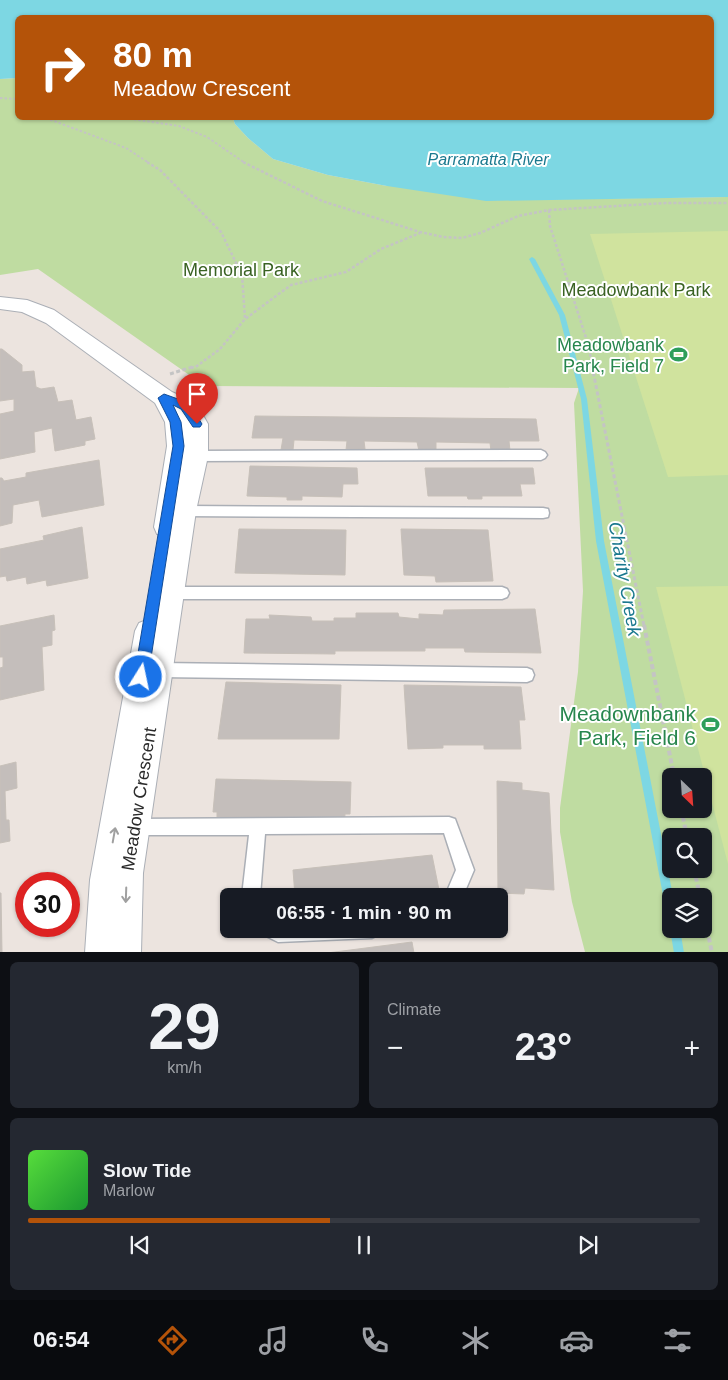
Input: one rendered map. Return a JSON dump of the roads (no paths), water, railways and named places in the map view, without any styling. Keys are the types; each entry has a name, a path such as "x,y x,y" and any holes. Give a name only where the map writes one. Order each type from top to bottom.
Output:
{"street":[{"name":"Meadow Crescent","path":"0,303 17,303 38,309 149,385 168,385"},
{"name":"Meadow Crescent","path":"124,952 127,874 184,511 196,456 197,424 188,409 168,385"},
{"name":"Meadow Crescent","path":"102,952 106,880 179,446 168,385"}],"lane":[{"path":"196,456 541,455"},
{"path":"184,511 543,513"},
{"path":"172,593 502,593"},
{"path":"159,670 527,675"},
{"path":"134,826 449,825 464,870 457,888"},
{"path":"251,888 258,826"}],"water":[{"name":"Parramatta River","path":"0,0 728,0 728,197 486,201 387,186 328,175 273,159 248,138 234,120 714,120 714,15 15,15 15,78 0,79"}],"waterway":[{"name":"Charity Creek","path":"532,259 562,315 584,399 600,541 667,888"},
{"name":"Charity Creek","path":"676,938 679,952"}],"place":[{"name":"Meadowbank Park, Field 7","path":"678,355"},
{"name":"Meadownbank Park, Field 6","path":"710,725"}],"park label":[{"name":"Memorial Park","path":"241,270"},
{"name":"Meadowbank Park","path":"636,290"}]}
